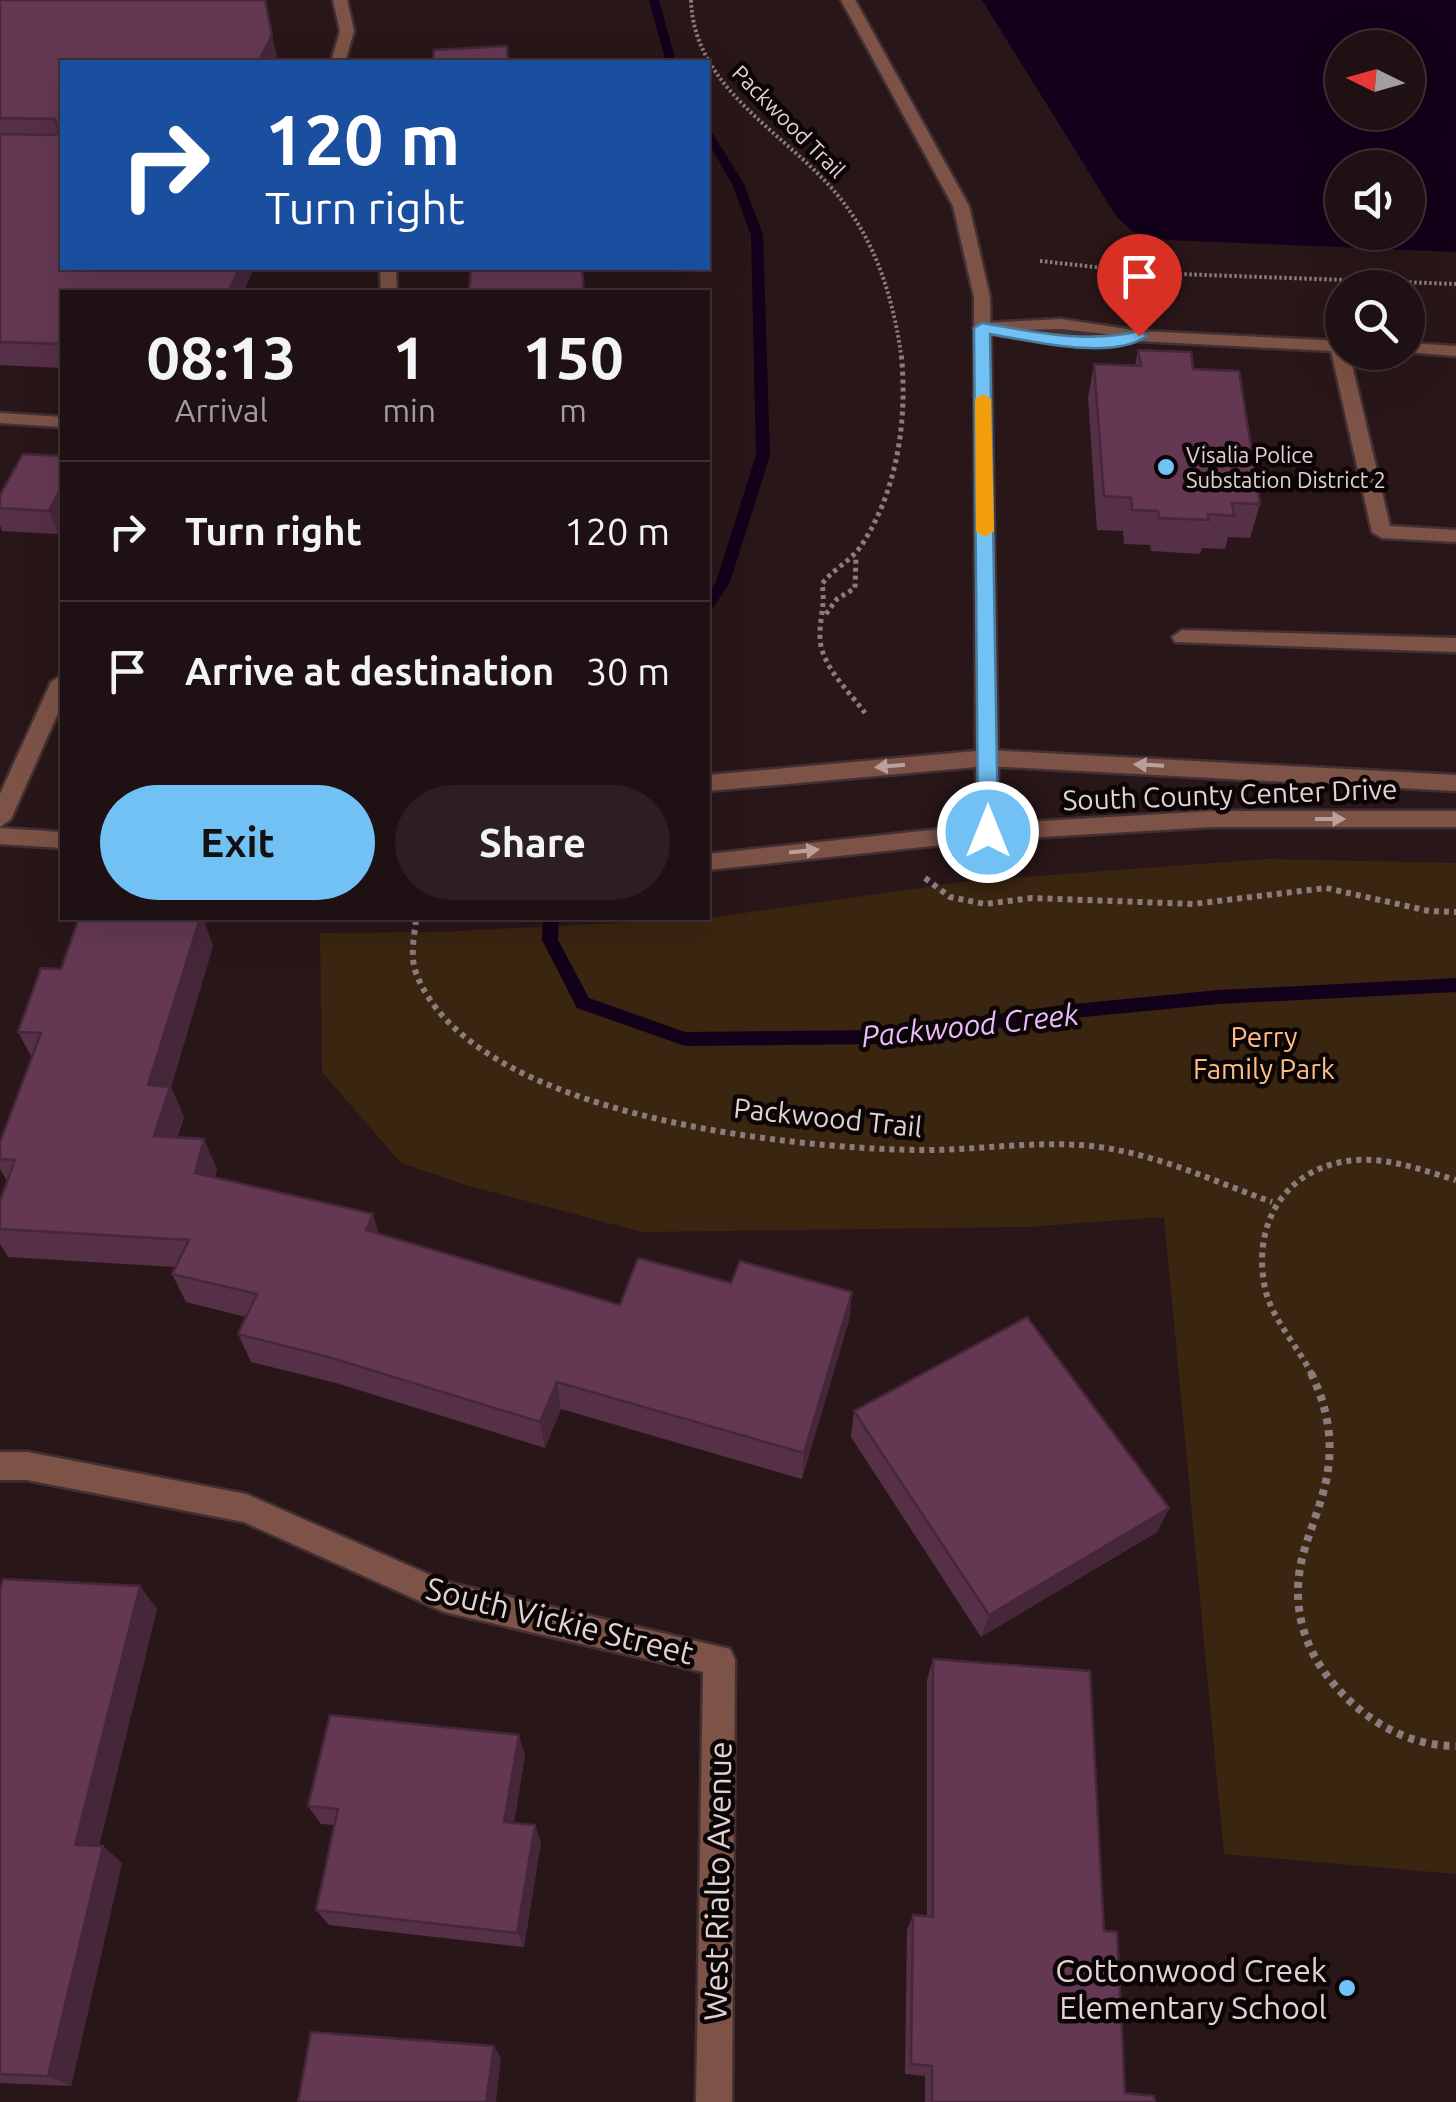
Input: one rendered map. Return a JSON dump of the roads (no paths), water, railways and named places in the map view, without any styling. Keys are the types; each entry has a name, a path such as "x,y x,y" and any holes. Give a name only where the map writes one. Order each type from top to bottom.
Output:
{"street":[{"path":"339,60 348,32 340,0"},
{"path":"848,0 961,206 982,297 988,832"},
{"path":"982,328 1082,324 1110,326 1139,336 1325,345"},
{"path":"1425,349 1456,350"},
{"path":"1346,370 1382,532 1456,536"},
{"path":"0,418 60,422"},
{"path":"1182,637 1283,636 1456,645"},
{"path":"0,819 60,686"},
{"name":"South County Center Drive","path":"710,783 987,758 1456,783"},
{"name":"South County Center Drive","path":"710,862 988,832 1213,819 1456,819"},
{"path":"0,836 60,840"},
{"name":"South Vickie Street","path":"0,1466 27,1466 246,1508 444,1597 719,1660"},
{"name":"West Rialto Avenue","path":"714,2102 719,1660"}],"waterway":[{"name":"Packwood Creek","path":"654,0 670,60"},
{"name":"Packwood Creek","path":"710,137 738,184 757,235 763,455 723,582 710,602"},
{"name":"Packwood Creek","path":"551,920 550,940 583,1003 685,1039 883,1037 1063,1012 1219,997 1456,985"}],"place":[{"name":"Visalia Police Substation District 2","path":"1166,467"},
{"name":"Cottonwood Creek Elementary School","path":"1347,1988"}],"park label":[{"name":"Perry Family Park","path":"1264,1052"}]}
